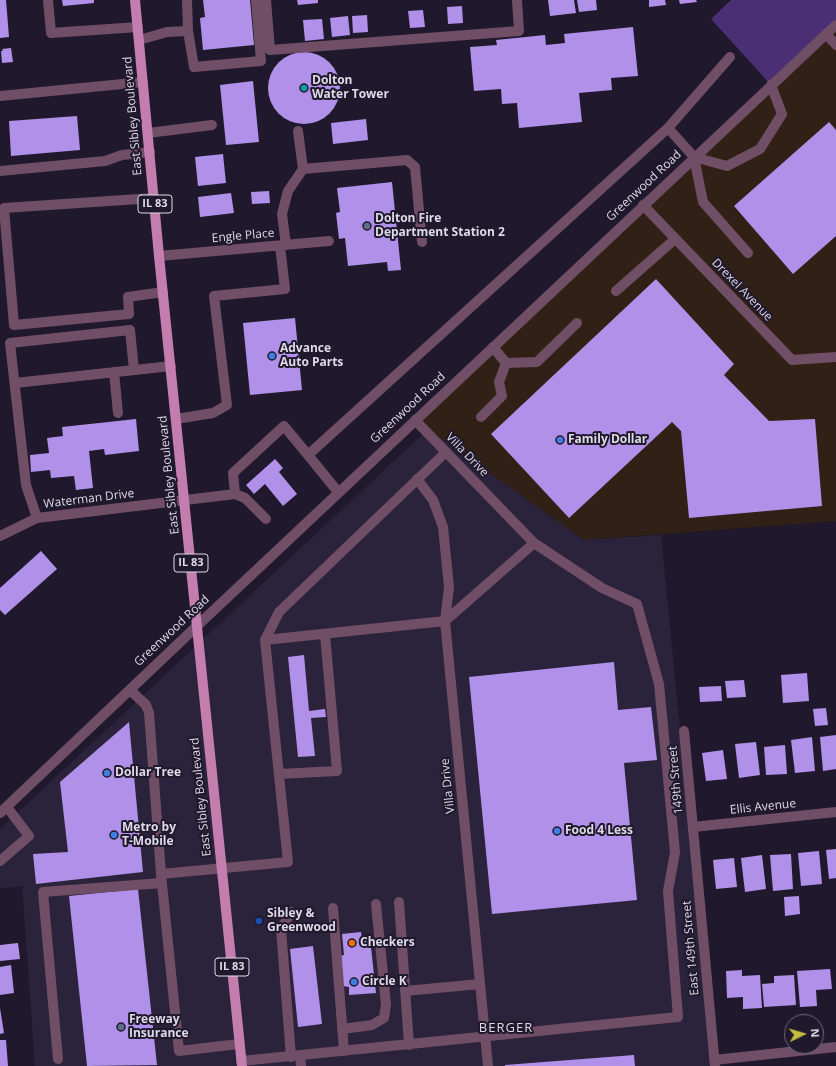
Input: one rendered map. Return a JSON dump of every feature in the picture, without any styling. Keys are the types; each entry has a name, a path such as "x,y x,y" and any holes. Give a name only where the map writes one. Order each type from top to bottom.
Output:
{"main road":[{"name":"East Sibley Boulevard","path":"135,0 221,869 242,1064"}],"street":[{"path":"48,0 51,33 138,27"},
{"path":"187,0 188,31 194,67 261,61 256,0"},
{"path":"266,0 270,50 519,31 517,0"},
{"name":"Greenwood Road","path":"3,810 338,492 836,25"},
{"path":"139,40 167,32 188,31"},
{"path":"826,34 836,45"},
{"path":"308,455 668,128 730,57"},
{"path":"0,96 143,82"},
{"path":"694,157 726,166 760,149 782,114 771,85"},
{"path":"148,132 212,125"},
{"path":"668,128 694,157 703,202 748,253"},
{"path":"176,419 213,413 227,405 214,296 284,289 282,214 288,191 303,169 298,131"},
{"path":"0,171 105,161 122,155 150,152"},
{"path":"303,169 407,160 415,167 422,242"},
{"path":"154,198 4,208 14,325 129,314 128,297 163,292"},
{"name":"Drexel Avenue","path":"643,206 792,360 836,357"},
{"path":"616,291 675,239"},
{"name":"Engle Place","path":"160,256 329,241"},
{"path":"506,363 537,362 577,323"},
{"path":"37,518 26,485 10,343 130,330 134,370"},
{"path":"492,347 506,363"},
{"path":"481,417 502,396 499,382 506,363"},
{"path":"15,383 171,366"},
{"path":"114,372 118,413"},
{"name":"Villa Drive","path":"415,420 534,543 602,588 637,604 660,692 676,852 668,891 678,1017 486,1037"},
{"path":"266,519 245,498 235,494 233,473 284,426 338,492"},
{"path":"58,1059 43,892 288,862 264,640 279,612 446,452"},
{"name":"Villa Drive","path":"418,479 434,500 443,527 449,587 445,621 488,1066"},
{"name":"Waterman Drive","path":"0,536 37,518 235,494"},
{"path":"264,640 445,621 534,543"},
{"path":"279,774 337,771 324,634"},
{"path":"130,690 146,705 149,713 161,878 178,1051 240,1044"},
{"name":"149th Street","path":"684,731 693,827"},
{"path":"0,861 29,836 3,810"},
{"name":"Ellis Avenue","path":"693,827 836,812"},
{"name":"East 149th Street","path":"693,827 715,1063"},
{"path":"398,902 409,1045"},
{"path":"342,1029 372,1025 384,1018 386,1004 376,904"},
{"path":"333,908 344,1051"},
{"path":"291,912 281,929 296,1056 301,1066"},
{"path":"405,991 480,984"},
{"path":"242,1064 296,1056 486,1037"},
{"path":"715,1063 836,1047"}],"shaded area":[{"path":"731,0 836,0 836,24 771,85 711,19"},
{"path":"836,26 836,521 584,540 415,420"},
{"path":"428,429 584,540 661,535 713,1066 35,1066 22,886 0,888 0,829"}],"building":[{"path":"0,0 6,0 9,37 0,38"},
{"path":"62,0 94,0 94,3 63,6"},
{"path":"203,0 250,0 254,45 203,50 200,18 205,17"},
{"path":"297,0 318,0 318,3 298,5"},
{"path":"548,0 574,0 576,13 550,16"},
{"path":"577,0 596,0 597,10 579,12"},
{"path":"649,0 665,0 666,5 649,7"},
{"path":"679,0 696,0 697,2 680,4"},
{"path":"462,6 463,23 448,24 447,7"},
{"path":"423,10 425,27 410,28 408,11"},
{"path":"367,15 368,32 353,33 352,16"},
{"path":"348,16 350,35 332,37 330,18"},
{"path":"322,19 324,39 305,41 303,20"},
{"path":"633,27 638,76 611,78 612,90 579,93 582,122 519,128 517,103 502,104 501,89 474,91 470,47 497,45 496,40 545,35 546,45 565,43 564,34"},
{"path":"11,48 13,62 2,63 2,49"},
{"name":"Dolton Water Tower","path":"297,52 311,52 318,54 330,62 338,74 340,88 338,102 330,114 318,122 311,124 297,124 290,122 278,114 270,102 268,95 268,81 270,74 278,62 290,54"},
{"path":"253,81 259,142 226,145 220,85"},
{"path":"77,116 80,150 11,156 9,121"},
{"path":"366,119 368,140 333,144 331,123"},
{"path":"829,122 836,130 836,236 793,274 734,206"},
{"path":"223,154 226,183 198,186 195,157"},
{"name":"Dolton Fire Department Station 2","path":"392,182 401,270 388,271 387,262 348,266 345,238 339,239 336,213 340,212 337,188"},
{"path":"269,191 270,203 252,204 251,192"},
{"path":"231,193 234,213 200,217 198,197"},
{"path":"656,279 734,364 724,375 769,421 815,419 822,506 689,518 681,431 672,422 569,518 491,434"},
{"name":"Advance Auto Parts","path":"295,318 302,390 250,395 243,323"},
{"path":"136,419 139,451 105,455 104,449 89,451 93,488 76,490 74,476 51,478 50,470 31,472 30,455 49,453 47,438 63,436 62,427"},
{"path":"275,459 283,468 279,472 297,494 283,506 265,484 254,494 246,485"},
{"path":"41,551 57,569 5,615 0,610 0,588"},
{"path":"304,655 309,711 325,709 326,717 311,718 315,756 298,757 288,657"},
{"name":"Food 4 Less","path":"614,662 618,710 651,707 657,760 624,763 637,900 492,914 469,677"},
{"path":"807,673 809,701 783,703 781,675"},
{"path":"744,680 746,697 727,698 725,681"},
{"path":"721,686 722,701 700,702 699,687"},
{"path":"826,708 828,725 815,726 813,709"},
{"path":"129,722 143,872 36,884 33,854 68,852 60,782"},
{"path":"836,735 836,769 823,771 820,737"},
{"path":"812,737 815,771 795,773 791,740"},
{"path":"756,742 760,775 739,778 735,744"},
{"path":"785,745 787,774 766,775 764,747"},
{"path":"723,750 727,779 706,781 702,753"},
{"path":"836,849 836,878 829,879 826,850"},
{"path":"819,851 822,884 801,886 798,853"},
{"path":"791,854 793,889 773,891 770,855"},
{"path":"762,855 766,889 745,892 741,858"},
{"path":"734,858 737,887 716,889 713,860"},
{"path":"138,889 157,1065 87,1066 69,896"},
{"path":"799,896 800,914 785,916 784,897"},
{"path":"361,932 362,939 370,938 376,993 349,995 349,987 343,986 340,956 344,955 342,934"},
{"path":"18,943 20,959 0,961 0,945"},
{"path":"313,946 322,1024 298,1027 290,949"},
{"path":"11,965 14,993 0,995 0,967"},
{"path":"830,969 832,989 816,990 817,1006 800,1007 797,971"},
{"path":"742,970 742,976 760,975 762,1008 743,1009 743,997 727,998 726,971"},
{"path":"794,975 796,1005 764,1007 762,984 774,983 774,976"},
{"path":"0,1008 4,1033 0,1034"},
{"path":"0,1040 6,1040 8,1066 0,1066"},
{"path":"634,1055 635,1066 505,1066 505,1065"}],"place":[{"name":"Dolton Water Tower","path":"304,88"},
{"name":"Dolton Fire Department Station 2","path":"367,226"},
{"name":"Advance Auto Parts","path":"272,356"},
{"name":"Family Dollar","path":"560,440"},
{"name":"Dollar Tree","path":"107,773"},
{"name":"Food 4 Less","path":"557,831"},
{"name":"Metro by T-Mobile","path":"114,835"},
{"name":"Sibley & Greenwood","path":"259,921"},
{"name":"Checkers","path":"352,943"},
{"name":"Circle K","path":"354,982"},
{"name":"Freeway Insurance","path":"121,1027"}],"district":[{"name":"BERGER","path":"506,1028"}]}
